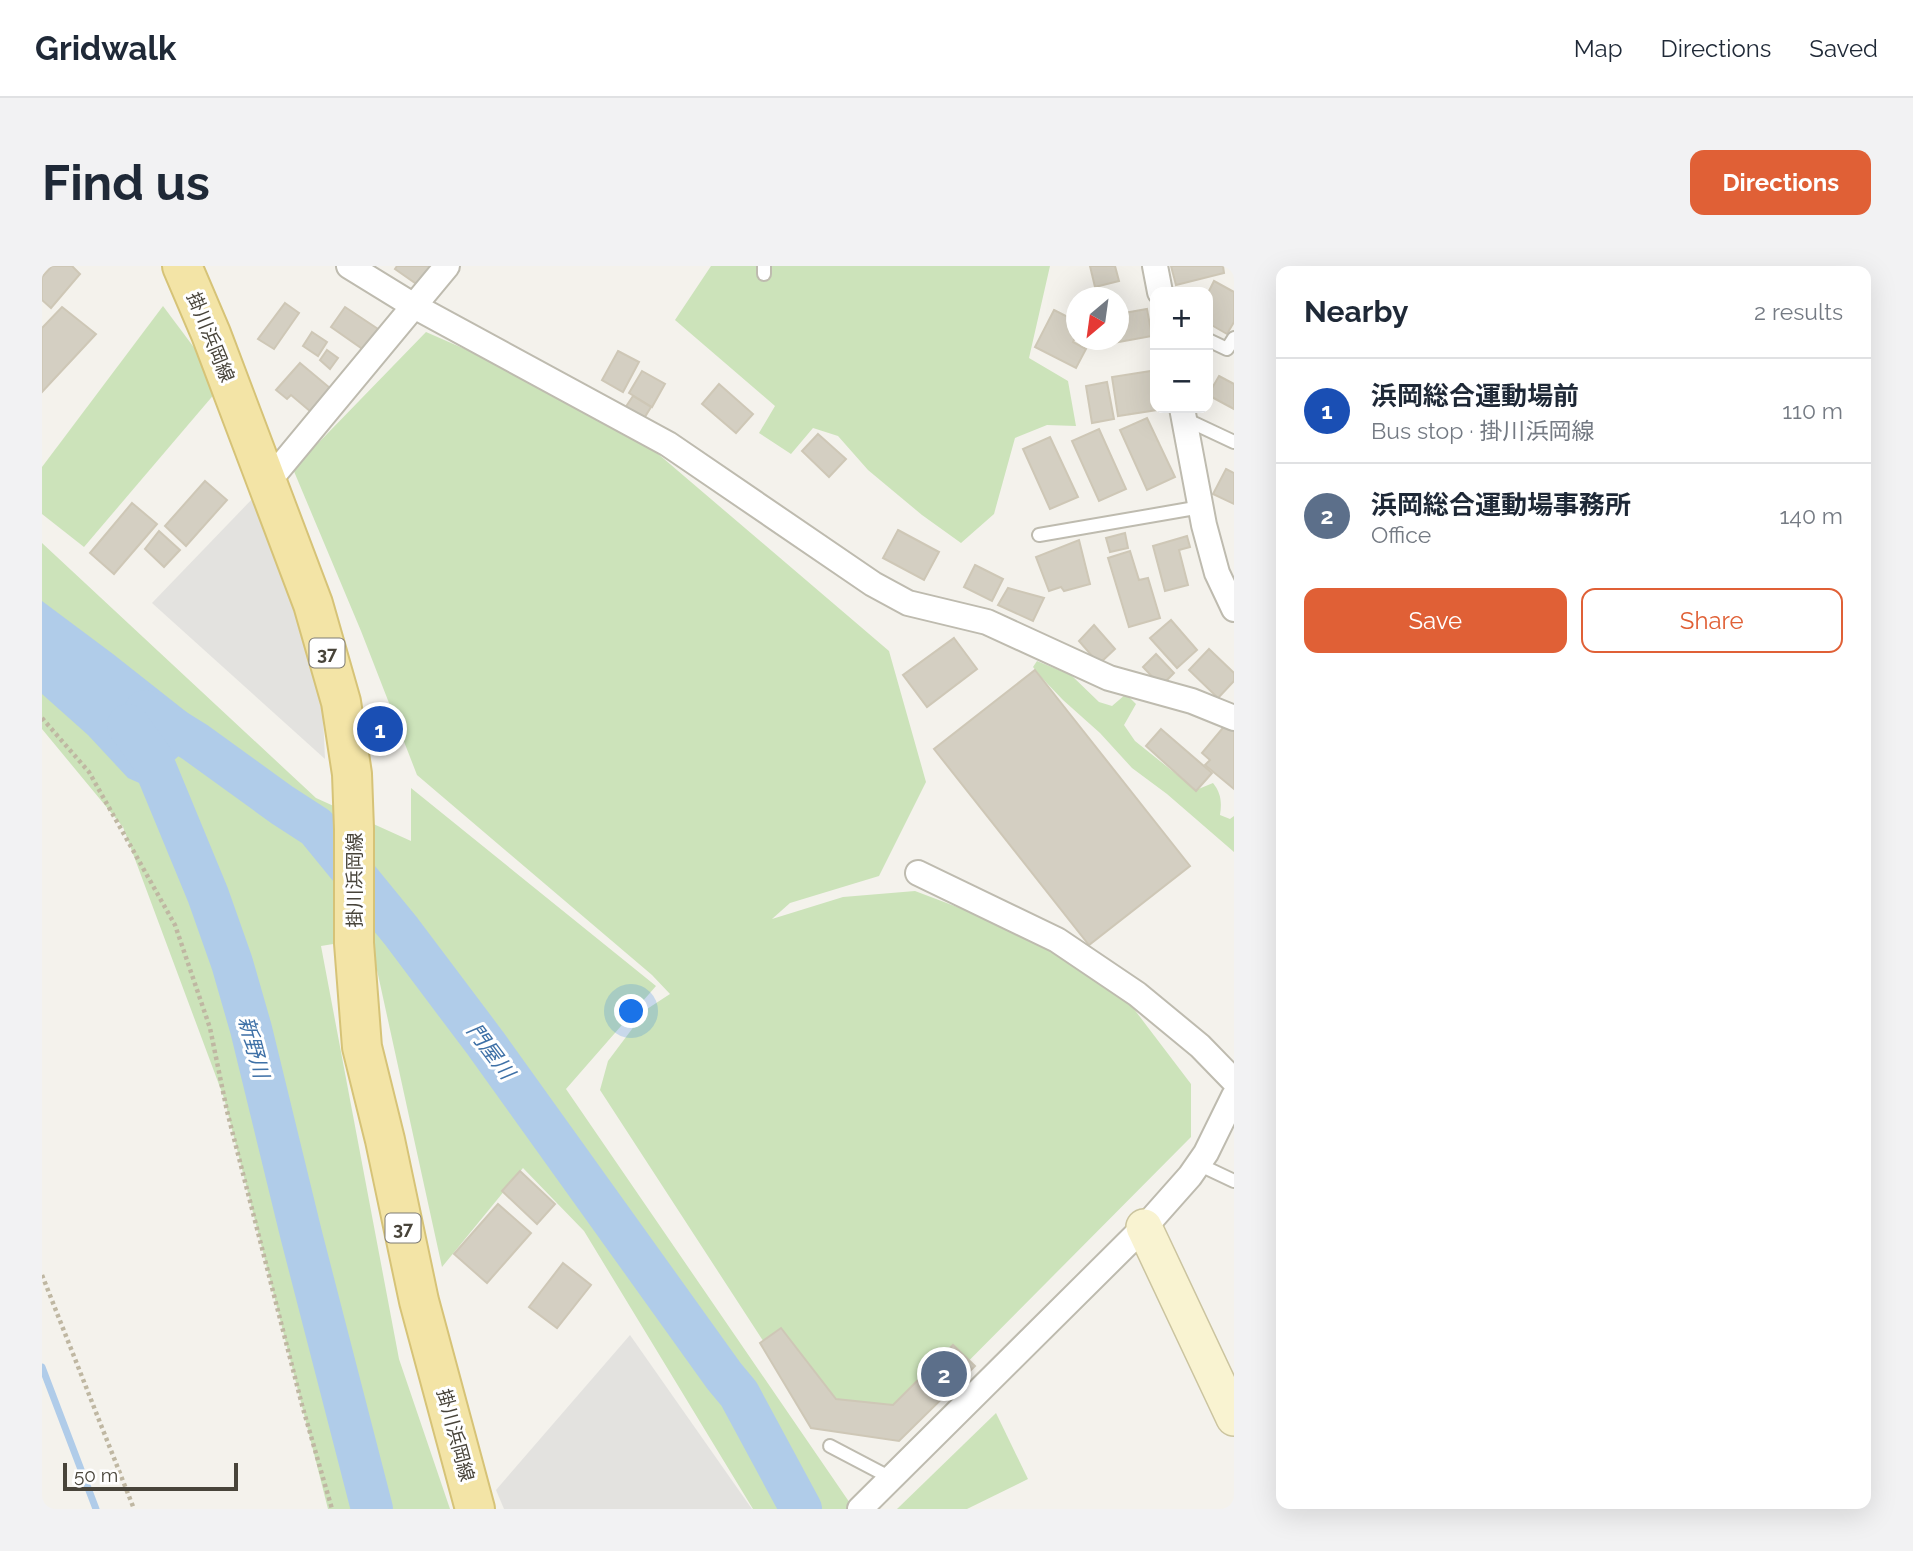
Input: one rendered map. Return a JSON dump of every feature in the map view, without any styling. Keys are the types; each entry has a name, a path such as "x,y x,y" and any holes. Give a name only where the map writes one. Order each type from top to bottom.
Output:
{"main road":[{"name":"掛川浜岡線","path":"182,266 211,334 313,604 341,702 352,774 354,943 362,1047 419,1301 475,1509"}],"street":[{"path":"349,266 414,306 668,444 873,584 908,603 988,622 1109,678 1192,701 1234,719"},
{"path":"267,483 447,266"},
{"path":"1155,266 1159,287"},
{"path":"1184,413 1201,507 1217,573 1234,609"},
{"path":"918,873 1056,940 1137,994 1200,1046 1234,1081"},
{"path":"860,1509 1144,1227 1190,1176 1206,1153 1234,1096"},
{"path":"1144,1227 1234,1418"}],"lane":[{"path":"1213,342 1227,349 1234,338"},
{"path":"1184,413 1234,442"},
{"path":"1039,535 1201,507"},
{"path":"1198,1164 1234,1181"},
{"path":"830,1446 891,1478"}],"path":[{"path":"42,718 89,772 175,925 210,1028 231,1125 331,1509"},
{"path":"42,1275 134,1509"}],"green space":[{"path":"711,266 1050,266 1029,358 1068,381 1076,426 1047,425 1015,438 994,514 961,543 868,470 838,436 813,428 791,454 759,433 775,406 675,320"},
{"path":"163,306 222,385 84,547 42,514 42,467"},
{"path":"426,332 609,412 889,651 926,782 879,876 790,903 772,919 843,897 915,891 1010,927 1118,988 1191,1084 1191,1137 909,1421 810,1413 600,1090 608,1061 647,1009 670,994 652,975 417,775 361,631 293,469"},
{"path":"42,543 316,798 411,841 411,788 656,986 566,1089 854,1509 753,1509 584,1231 523,1168 442,1267 370,938 321,946 399,1359 450,1509 328,1509 224,1098 123,827 42,729"},
{"path":"1037,661 1071,675 1099,702 1112,706 1126,694 1136,704 1124,725 1135,741 1196,790 1213,783 1216,787 1220,798 1220,815 1230,819 1234,816 1234,852 1167,794 1132,768 1100,733 1042,678 1033,667"},
{"path":"996,1413 1028,1479 967,1509 897,1509"}],"shaded area":[{"path":"255,496 322,694 325,759 152,603"},
{"path":"630,1335 752,1509 504,1509 496,1490"}],"water":[{"path":"42,601 208,729 146,786 128,778 88,735 42,694"}],"building":[{"path":"52,266 72,266 80,274 51,308 42,300 42,277"},
{"path":"397,266 431,266 418,285 395,269"},
{"path":"1090,266 1115,266 1119,281 1095,287"},
{"path":"1171,266 1223,266 1224,273 1176,285"},
{"path":"1214,281 1234,292 1234,322 1227,334 1213,326 1211,287"},
{"path":"285,303 299,313 274,349 258,339"},
{"path":"62,307 96,334 42,392 42,328"},
{"path":"345,307 378,329 364,350 331,327"},
{"path":"1147,309 1150,336 1129,340 1129,312"},
{"path":"1054,310 1066,316 1066,350 1085,350 1076,368 1035,347"},
{"path":"312,332 327,342 318,356 303,346"},
{"path":"327,350 338,358 330,369 320,360"},
{"path":"618,351 639,362 623,392 602,380"},
{"path":"300,363 330,388 310,411 291,395 287,399 276,390"},
{"path":"642,371 665,384 652,407 629,393"},
{"path":"1150,371 1150,411 1118,416 1112,377"},
{"path":"1219,376 1234,384 1234,409 1213,398 1213,386"},
{"path":"1107,382 1114,419 1092,423 1086,386"},
{"path":"719,384 753,414 736,433 702,404"},
{"path":"633,396 651,407 643,420 625,408"},
{"path":"1147,418 1175,477 1147,490 1120,430"},
{"path":"1099,429 1126,489 1099,501 1072,441"},
{"path":"818,434 846,459 829,477 802,451"},
{"path":"1050,437 1078,497 1050,509 1023,449"},
{"path":"1226,469 1234,473 1234,504 1213,494"},
{"path":"205,481 227,500 186,546 165,526"},
{"path":"132,503 157,524 114,574 90,553"},
{"path":"898,530 939,552 924,580 883,558"},
{"path":"159,531 180,550 164,567 145,549"},
{"path":"1125,533 1128,548 1110,552 1106,538"},
{"path":"1187,536 1190,547 1179,550 1188,585 1165,591 1153,546"},
{"path":"1079,540 1090,584 1064,591 1061,587 1049,591 1036,557"},
{"path":"1130,551 1139,580 1148,578 1160,618 1129,627 1108,558"},
{"path":"975,565 1003,579 992,601 964,587"},
{"path":"1008,588 1044,598 1033,621 998,605"},
{"path":"1171,620 1197,650 1177,668 1150,638"},
{"path":"1094,625 1115,649 1099,664 1079,641"},
{"path":"954,638 977,669 927,707 903,675"},
{"path":"1209,649 1234,673 1234,681 1218,698 1189,670"},
{"path":"1156,654 1174,673 1161,686 1143,667"},
{"path":"1035,670 1190,866 1089,945 934,749"},
{"path":"1227,723 1234,729 1234,789 1205,765 1210,760 1202,753"},
{"path":"1161,729 1212,773 1196,791 1146,746"},
{"path":"520,1171 555,1204 537,1224 502,1191"},
{"path":"498,1204 531,1233 487,1283 454,1254"},
{"path":"563,1263 591,1285 557,1328 529,1307"},
{"path":"781,1328 836,1399 893,1405 953,1345 975,1366 899,1441 811,1428 760,1343"}],"waterway":[{"name":"門屋川","path":"145,711 195,742 316,827 401,931 486,1044 739,1394 801,1509"},
{"name":"新野川","path":"128,725 151,757 208,895 232,963 372,1509"},
{"path":"42,1367 96,1509"}],"place":[{"name":"浜岡総合運動場前","path":"380,729"},
{"name":"浜岡総合運動場事務所","path":"944,1374"}]}
